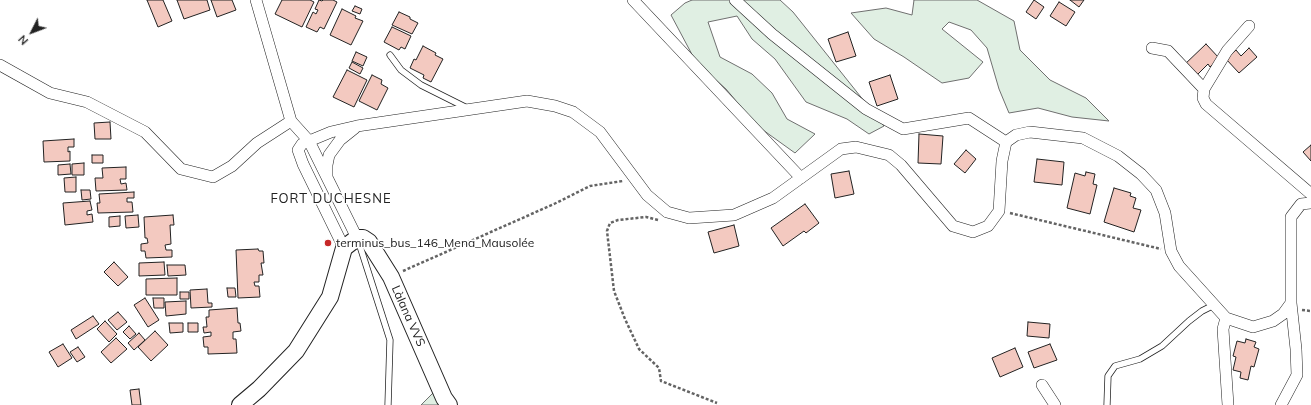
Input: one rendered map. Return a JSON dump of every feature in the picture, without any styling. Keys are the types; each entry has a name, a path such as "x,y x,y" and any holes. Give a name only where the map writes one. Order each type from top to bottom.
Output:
{"main road":[{"path":"240,405 259,389 296,351 330,297 344,248 357,238"},
{"name":"Làlana VVS","path":"357,238 363,238 369,242 391,277 444,398 449,405"}],"street":[{"path":"256,0 291,121 309,141 357,238"},
{"path":"633,0 801,178"},
{"path":"735,0 772,34 866,109 903,129 969,118 1006,142"},
{"path":"1248,26 1227,51 1204,89 1203,98 1206,104 1311,194"},
{"path":"1152,48 1168,51 1204,89"},
{"path":"0,65 50,93 87,102 145,132 181,169 213,177 232,166 257,143 291,121"},
{"path":"344,248 302,164 298,150 302,144 331,132 357,126 526,101 555,106 573,112 600,132 647,195 667,212 690,218 734,215 772,198 841,149 856,147 889,155 901,164 953,226 973,232 988,226 999,211 1002,161 1006,142 1016,135 1030,132 1083,138 1118,156 1141,174 1156,190 1165,213 1171,251 1178,266 1226,318 1253,327 1273,321 1283,314 1291,303"},
{"path":"327,178 329,155 340,140 357,126"},
{"path":"1281,405 1297,375 1291,303 1291,218 1301,204 1311,203"},
{"path":"1226,318 1223,329 1228,405"},
{"path":"1042,385 1055,405"}],"lane":[{"path":"390,55 401,70 421,86 469,109"},
{"path":"357,238 390,340 388,405"},
{"path":"1107,405 1108,376 1115,366 1140,359 1162,346 1188,321 1214,305"}],"path":[{"path":"391,277 554,204 590,186 628,180"},
{"path":"999,211 1171,251"},
{"path":"659,221 646,217 618,220 610,223 607,231 614,291 639,349 659,368 661,381 717,403"}],"green space":[{"path":"692,0 780,0 793,12 884,126 869,134 847,119 806,102 775,59 752,39 737,16 708,22 720,57 752,74 772,93 787,119 815,134 795,153 756,125 726,89 696,62 671,15 685,3"},
{"path":"914,0 977,0 1014,21 1020,50 1050,80 1086,98 1109,121 1072,117 1038,108 1009,113 999,89 987,48 971,30 949,22 942,29 983,62 969,78 942,83 874,39 851,13 886,8 912,15"},
{"path":"434,392 443,405 421,405"}],"building":[{"path":"147,0 163,0 172,21 158,27"},
{"path":"177,0 207,0 210,10 184,19"},
{"path":"211,0 232,0 236,10 217,17"},
{"path":"282,0 310,0 314,2 302,27 275,14"},
{"path":"319,0 333,0 337,2 324,29 320,27 317,32 306,27 313,12 316,14 318,10 315,9"},
{"path":"1034,0 1044,7 1036,19 1026,12"},
{"path":"1070,0 1084,0 1079,7"},
{"path":"1059,2 1075,12 1066,26 1050,16"},
{"path":"355,6 362,9 360,14 352,11"},
{"path":"342,9 356,16 355,18 363,21 351,45 330,35"},
{"path":"399,12 418,23 412,34 392,25"},
{"path":"392,27 411,36 405,49 401,47 399,50 384,42"},
{"path":"848,32 856,56 836,62 828,39"},
{"path":"1206,44 1219,58 1210,67 1208,64 1196,76 1183,66"},
{"path":"423,46 436,53 435,55 443,59 431,82 423,78 424,75 410,68"},
{"path":"1249,48 1257,57 1239,73 1226,59 1236,50 1241,56"},
{"path":"356,52 367,57 363,66 352,61"},
{"path":"352,62 363,68 360,74 349,68"},
{"path":"347,70 367,80 354,107 333,97"},
{"path":"372,75 382,80 381,84 388,88 377,110 359,101"},
{"path":"890,75 898,99 877,106 869,82"},
{"path":"110,122 111,139 95,139 94,123"},
{"path":"919,134 943,136 941,164 918,163"},
{"path":"74,139 74,147 68,147 68,152 70,151 70,161 44,162 43,141"},
{"path":"1311,145 1311,161 1303,152"},
{"path":"966,150 976,159 965,173 954,164"},
{"path":"92,155 103,155 103,163 92,163"},
{"path":"1037,159 1064,162 1062,185 1034,182"},
{"path":"84,163 84,175 72,175 72,164"},
{"path":"70,164 71,174 58,175 58,165"},
{"path":"126,167 126,179 120,179 121,184 126,183 127,190 96,191 95,178 103,178 102,168"},
{"path":"849,171 854,194 835,198 831,174"},
{"path":"1086,172 1095,174 1093,184 1097,185 1090,214 1067,208 1075,173 1085,176"},
{"path":"76,177 76,192 65,192 64,178"},
{"path":"1114,188 1131,193 1130,196 1136,198 1133,208 1141,210 1134,232 1104,222"},
{"path":"81,190 90,190 91,199 82,200"},
{"path":"134,192 134,198 127,198 127,202 132,202 133,212 98,213 97,203 100,203 99,194"},
{"path":"90,201 92,210 87,211 87,215 92,214 93,222 65,225 63,203"},
{"path":"805,204 819,223 806,233 804,231 783,246 771,228"},
{"path":"138,215 139,227 126,228 125,216"},
{"path":"173,215 174,225 170,225 171,244 165,245 166,250 172,250 172,257 146,258 145,251 141,251 141,244 148,243 147,238 145,238 144,217"},
{"path":"120,216 120,226 109,227 109,217"},
{"path":"734,225 739,246 714,253 708,232"},
{"path":"258,249 259,251 263,251 264,263 261,263 263,275 259,275 259,282 254,282 255,286 259,286 260,297 238,298 236,250"},
{"path":"114,262 128,277 118,286 104,272"},
{"path":"164,262 165,275 139,276 139,263"},
{"path":"167,265 185,265 186,275 168,276"},
{"path":"177,278 177,295 146,295 146,279"},
{"path":"227,288 235,288 236,297 228,297"},
{"path":"207,289 208,303 212,303 212,307 191,308 190,290"},
{"path":"180,292 189,292 189,299 180,299"},
{"path":"145,298 159,320 148,327 134,305"},
{"path":"153,298 164,298 164,308 154,308"},
{"path":"186,301 186,314 166,316 165,302"},
{"path":"237,308 238,323 240,323 241,331 233,332 233,339 236,339 237,353 208,354 208,347 204,347 203,337 211,336 211,332 204,333 203,327 207,327 206,317 209,317 209,310"},
{"path":"118,312 127,322 117,330 108,320"},
{"path":"93,316 99,324 76,339 71,330"},
{"path":"105,321 117,334 109,342 97,329"},
{"path":"1028,322 1050,324 1049,338 1027,336"},
{"path":"169,323 183,323 183,332 170,333"},
{"path":"188,323 198,323 198,332 188,332"},
{"path":"129,326 136,334 130,339 123,332"},
{"path":"155,331 168,345 151,361 138,347"},
{"path":"139,333 145,340 134,350 128,343"},
{"path":"116,338 127,349 111,363 101,352"},
{"path":"1246,339 1256,342 1254,347 1259,349 1254,367 1251,366 1248,380 1240,378 1241,372 1233,370 1236,357 1233,356 1237,341 1245,343"},
{"path":"63,344 72,358 58,367 49,352"},
{"path":"1050,344 1057,360 1034,368 1028,352"},
{"path":"78,347 85,357 77,362 70,352"},
{"path":"1015,348 1023,367 1000,377 992,358"},
{"path":"139,389 141,405 132,405 130,390"}],"place":[{"name":"terminus_bus_146_Mena_Mausolée","path":"328,243"}],"district":[{"name":"FORT DUCHESNE","path":"331,199"}]}
